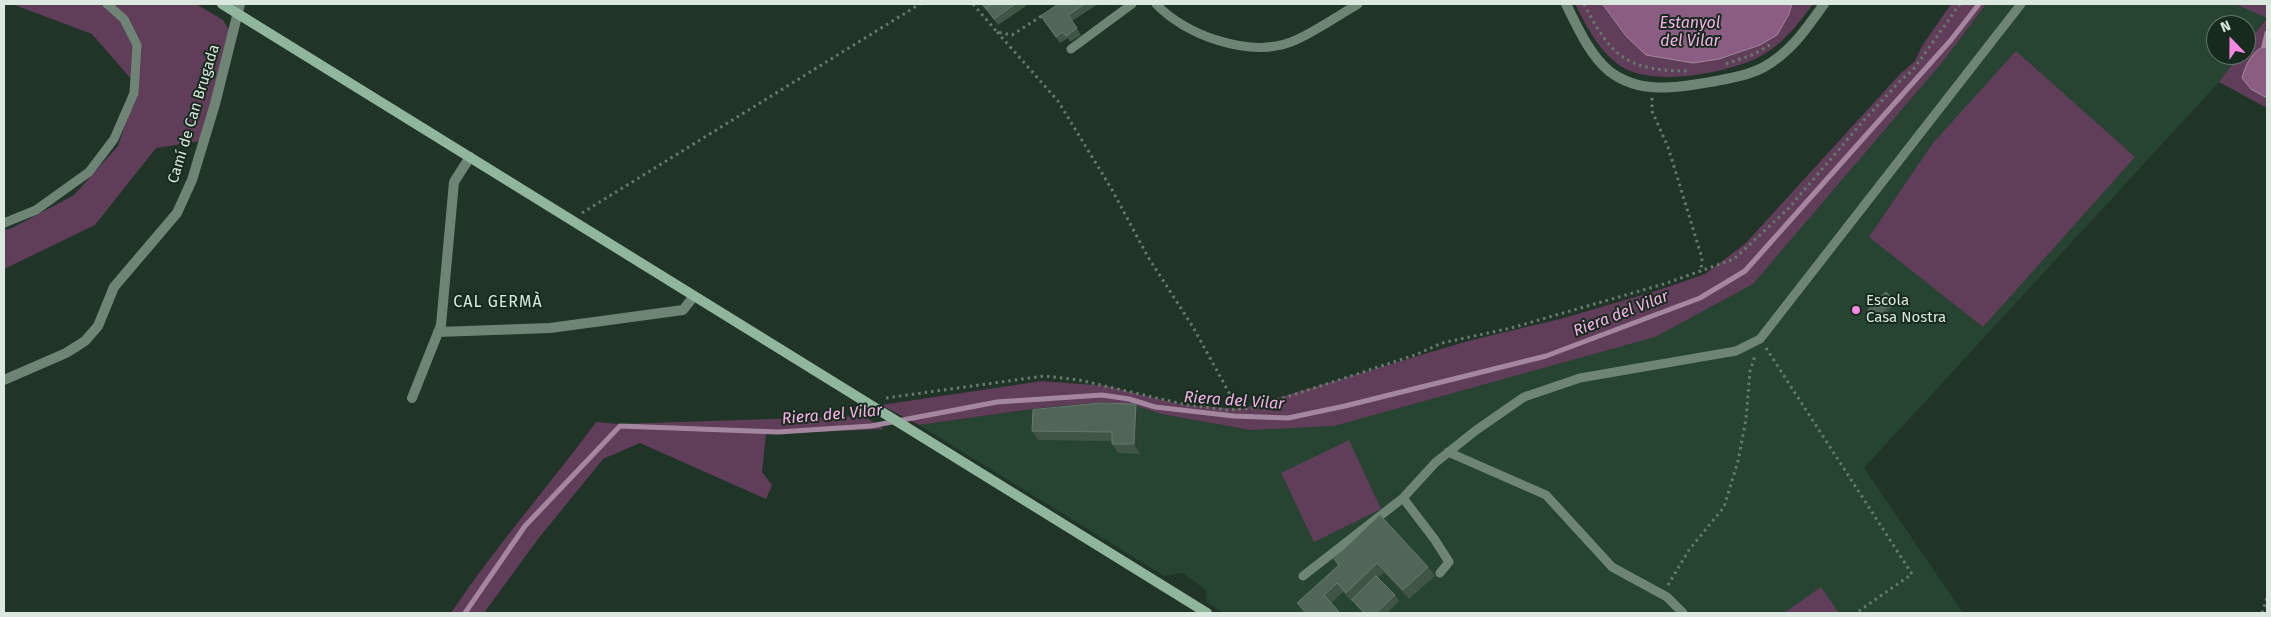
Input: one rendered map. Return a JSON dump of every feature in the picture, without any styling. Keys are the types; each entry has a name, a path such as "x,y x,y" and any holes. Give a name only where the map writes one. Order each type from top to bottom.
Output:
{"main road":[{"path":"222,4 239,9 470,157 1207,613"}],"street":[{"path":"1566,4 1592,51 1609,71 1629,82 1653,88 1679,88 1738,77 1764,67 1790,48 1804,33 1824,4"},
{"name":"Camí de Can Brugada","path":"4,380 66,353 84,342 98,326 114,288 177,213 192,180 216,104 239,9"},
{"path":"412,398 441,326 454,182 470,157"},
{"path":"438,332 550,328 683,310 694,296"}],"lane":[{"path":"4,223 36,210 89,172 114,139 134,93 137,45 124,19 107,4"},
{"path":"1071,49 1132,4"},
{"path":"1156,4 1166,14 1189,30 1224,42 1244,46 1271,46 1291,42 1358,4"},
{"path":"1303,576 1403,498 1435,463 1448,452 1524,397 1580,378 1736,351 1760,339 2021,4"},
{"path":"1448,452 1546,495 1612,567 1663,594 1683,613"},
{"path":"1403,498 1449,562 1440,573"}],"path":[{"path":"571,220 920,4"},
{"path":"973,4 1058,102 1111,188 1148,257 1193,328 1238,409"},
{"path":"1584,4 1601,34 1614,51 1633,65 1658,71 1690,71"},
{"path":"873,407 882,399 1044,376 1078,380 1187,405 1238,409 1253,408 1415,355 1442,343 1510,328 1701,272 1734,259 1745,251 1788,209 1902,79 1913,70 1960,4"},
{"path":"998,32 1012,34 1044,14"},
{"path":"1725,64 1752,55 1772,44"},
{"path":"1653,88 1652,110 1668,147 1685,198 1702,258 1701,272"},
{"path":"1663,594 1690,550 1724,507 1738,461 1746,419 1750,371 1760,339"},
{"path":"1760,339 1912,574 1856,613"},
{"path":"2262,613 2267,598"}],"shaded area":[{"path":"12,4 196,4 223,20 229,29 201,141 156,148 95,225 4,269 4,230 12,228 74,195 118,146 138,87 92,34"},
{"path":"1575,4 1603,4 1626,36 1719,59 1760,45 1789,14 1792,4 1813,4 1796,26 1775,47 1759,57 1729,68 1691,76 1671,77 1636,73 1614,61 1600,47"},
{"path":"1951,4 1986,4 1945,59 1753,284 1655,337 1334,426 1250,430 1161,414 1137,406 1103,402 1039,408 919,425 881,405 1042,381 1106,386 1183,405 1241,409 1468,341 1564,318 1659,290 1705,274 1745,244 1901,73 1915,61 1922,46"},
{"name":"Escola Casa Nostra","path":"1986,4 2235,4 2267,17 2256,32 2256,15 2206,15 2206,65 2232,65 2219,82 1864,468 1963,613 1224,613 1206,602 1207,591 1183,573 1164,576 919,425 1039,408 1103,402 1137,406 1161,414 1250,430 1655,337 1945,59"},
{"path":"2235,4 2267,4 2267,18"},
{"path":"2267,18 2267,108 2219,82 2232,65 2256,65 2256,32"},
{"path":"2016,51 2135,157 1983,327 1869,237 1933,143"},
{"path":"864,416 884,429 766,434 762,472 772,485 766,499 640,443 603,459 538,539 484,613 451,613 486,564 596,422 619,424"},
{"path":"1349,440 1381,509 1314,542 1281,473"},
{"path":"1821,587 1839,613 1784,613"}],"water":[{"name":"Estanyol del Vilar","path":"1603,4 1792,4 1789,14 1777,35 1760,45 1719,59 1693,63 1646,55 1626,36"},
{"path":"2267,45 2267,98 2251,89 2242,78 2246,65 2256,65 2256,51"}],"building":[{"path":"982,4 992,4 986,8 988,11"},
{"path":"992,4 1015,4 994,19 986,8"},
{"path":"1059,4 1085,4 1068,15 1077,28 1066,36 1063,32 1056,37 1041,16"},
{"path":"1886,292 1894,300 1876,317 1868,310"},
{"path":"1100,403 1136,404 1134,444 1112,444 1112,432 1032,431 1033,410"},
{"path":"1380,515 1428,567 1403,590 1377,563 1346,593 1337,583 1324,595 1340,613 1307,613 1297,603 1339,565 1334,559"},
{"path":"1376,576 1395,595 1376,613 1365,613 1352,600"}],"waterway":[{"name":"Riera del Vilar","path":"465,613 525,526 620,426 778,432 871,426 997,402 1102,395 1129,399 1155,407 1234,416 1288,418 1345,406 1546,356 1700,298 1745,271 1951,40 1979,4"},
{"path":"2264,46 2267,33"}],"place":[{"name":"Escola Casa Nostra","path":"1856,310"}],"district":[{"name":"CAL GERMÀ","path":"498,303"}]}
